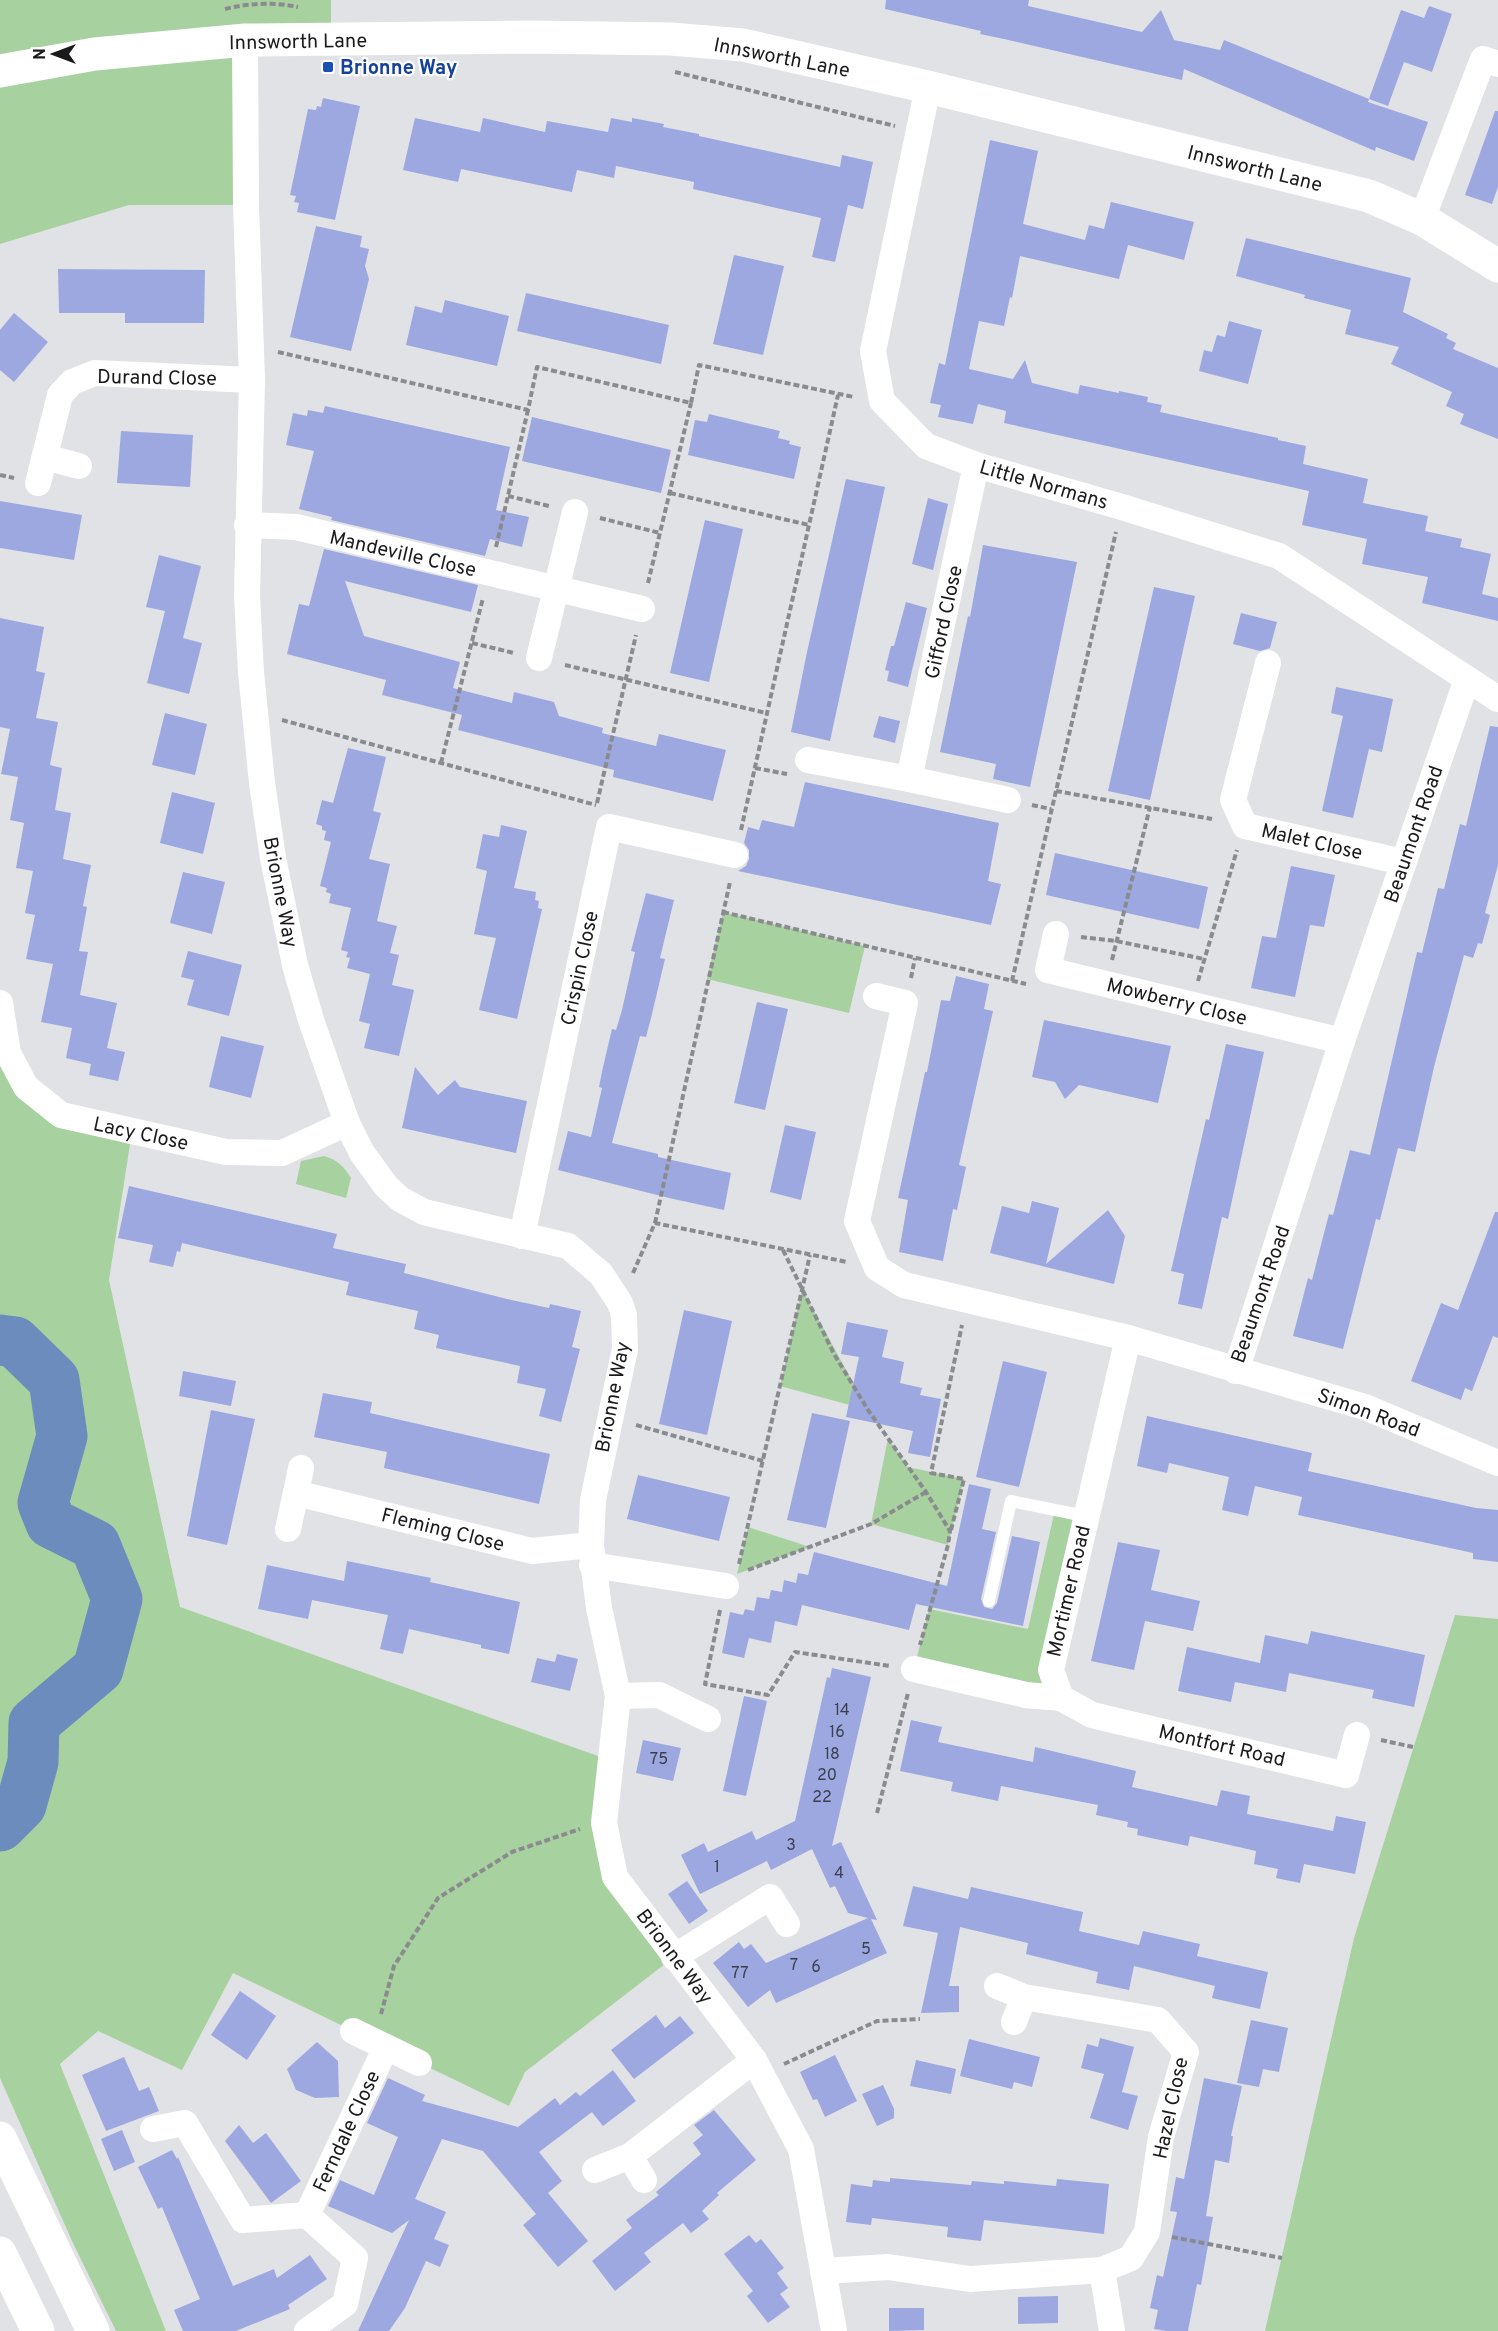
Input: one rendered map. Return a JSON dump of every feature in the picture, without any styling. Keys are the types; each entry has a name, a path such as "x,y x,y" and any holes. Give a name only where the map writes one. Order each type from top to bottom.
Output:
{"main road":[{"name":"Innsworth Lane","path":"0,71 95,54 245,40 530,37 670,39 743,45 928,87 1369,196 1422,219 1498,266"},
{"path":"0,2138 93,2331"},
{"path":"0,2253 38,2331"}],"street":[{"name":"Brionne Way","path":"245,40 246,205 252,346 247,596 255,713 273,858 295,965 311,1020 347,1123 362,1153 386,1186 400,1199 424,1212 568,1246 601,1274 620,1303 624,1315 625,1349 593,1500 592,1555 598,1608 618,1696 604,1823 615,1877 758,2067 801,2149 834,2331"},
{"path":"1422,219 1483,59 1498,64"},
{"path":"882,401 873,351 928,87"},
{"name":"Durand Close","path":"38,483 60,395 72,382 95,373 252,380"},
{"name":"Little Normans","path":"882,401 926,446 976,465 1279,556 1498,699"},
{"path":"45,457 79,466"},
{"name":"Gifford Close","path":"909,779 976,465"},
{"path":"539,658 575,512"},
{"name":"Mandeville Close","path":"247,525 296,527 642,609"},
{"name":"Malet Close","path":"1268,663 1233,800 1245,826 1403,862"},
{"name":"Beaumont Road","path":"877,1268 904,1285 1128,1338 1236,1371 1342,1041 1467,679"},
{"path":"808,760 1008,800"},
{"name":"Crispin Close","path":"522,1236 609,827 735,855"},
{"path":"1048,970 1056,934"},
{"name":"Mowberry Close","path":"1048,970 1342,1041"},
{"path":"876,996 905,1003 857,1221 877,1268"},
{"name":"Lacy Close","path":"0,1004 8,1053 26,1087 61,1115 226,1152 282,1153 347,1123"},
{"name":"Mortimer Road","path":"1061,1698 1051,1670 1128,1338"},
{"name":"Simon Road","path":"1236,1371 1365,1407 1498,1463"},
{"path":"288,1529 301,1468"},
{"name":"Fleming Close","path":"296,1493 532,1551 592,1555"},
{"path":"592,1555 731,1580"},
{"path":"914,1669 1026,1695 1061,1698"},
{"path":"618,1696 659,1695 708,1719"},
{"name":"Montfort Road","path":"1061,1698 1092,1715 1346,1775 1357,1735"},
{"path":"674,1957 770,1897 787,1924"},
{"name":"Hazel Close","path":"997,1986 1024,1997 1158,2020 1185,2052 1161,2137 1147,2232"},
{"path":"1014,2022 1024,1997"},
{"name":"Ferndale Close","path":"307,2215 371,2039 419,2063"},
{"path":"595,2170 630,2156 758,2067"},
{"name":"Ferndale Close","path":"153,2129 185,2123 243,2220 307,2215 355,2258 345,2304 307,2331"},
{"path":"630,2156 644,2180"},
{"path":"824,2271 888,2267 970,2279 1102,2270 1131,2258 1147,2232"},
{"path":"1102,2270 1112,2331"}],"lane":[{"path":"989,1601 1011,1501 1085,1516"}],"path":[{"path":"667,71 919,132"},
{"path":"252,346 528,410"},
{"path":"441,763 489,573 537,367 691,403 699,365 838,395 882,401"},
{"path":"620,1303 655,1223 838,395"},
{"path":"670,493 809,525"},
{"path":"1012,981 1122,507"},
{"path":"625,680 766,713"},
{"path":"255,713 597,805"},
{"path":"1056,791 1245,826 1192,1005"},
{"path":"1106,984 1150,807"},
{"path":"723,912 1028,984 1048,970"},
{"path":"1056,934 1116,941 1204,959"},
{"path":"655,1223 877,1268"},
{"path":"783,1250 834,1353 868,1410 926,1492 950,1531"},
{"path":"810,1255 763,1461 705,1684 768,1695 795,1652 914,1669"},
{"path":"878,1813 964,1479 931,1473 967,1300"},
{"path":"610,1418 763,1461"},
{"path":"731,1580 871,1524 926,1492"},
{"path":"371,2039 394,1966 438,1898 512,1852 561,1834 604,1823"},
{"path":"758,2067 878,2021 920,2019"},
{"path":"1147,2232 1282,2258"}],"green space":[{"path":"0,0 331,0 331,39 245,40 246,205 129,205 0,244"},
{"path":"723,912 865,946 849,1013 707,979"},
{"path":"0,1003 26,1087 132,1131 109,1280 180,1607 612,1761 615,1877 674,1957 525,2072 509,2106 233,1973 182,2070 98,2031 60,2064 166,2331 116,2331 72,2241 0,2078"},
{"path":"324,1156 340,1164 351,1178 346,1198 296,1184 301,1161"},
{"path":"802,1289 868,1410 780,1386"},
{"path":"888,1438 908,1467 964,1479 948,1545 871,1524"},
{"path":"1055,1510 1085,1516 1051,1670 1061,1698 914,1669 929,1609 1028,1629"},
{"path":"748,1527 810,1547 737,1574"},
{"path":"1455,1615 1498,1619 1498,2331 1265,2331 1354,1938"}],"building":[{"path":"886,0 1029,0 1028,6 1142,32 1161,10 1174,40 1220,50 1224,40 1369,99 1368,102 1428,122 1414,161 1376,147 1375,151 1184,69 1182,80 980,34 981,31 885,9"},
{"path":"1429,6 1452,14 1432,72 1404,62 1388,106 1369,99 1401,10 1424,18"},
{"path":"323,98 360,106 335,220 297,212 299,203 294,202 296,196 290,195 308,109 316,110 317,106 321,107"},
{"path":"1495,111 1498,111 1498,187 1492,204 1465,195"},
{"path":"415,118 480,132 483,118 545,132 547,121 608,132 611,118 632,122 632,118 664,124 663,127 699,134 699,136 840,167 842,155 873,162 863,209 848,205 835,262 812,257 821,218 693,189 694,182 616,166 614,178 577,170 572,192 461,169 458,182 403,170"},
{"path":"990,140 1038,151 1023,224 1085,240 1089,225 1104,229 1111,202 1194,222 1184,260 1128,245 1119,279 1020,256 1004,326 979,321 969,369 1013,379 1025,360 1032,383 1078,394 1080,385 1148,397 1147,402 1162,405 1160,412 1306,446 1303,464 1368,479 1363,503 1428,516 1425,531 1462,539 1460,547 1491,554 1482,594 1498,598 1498,621 1422,603 1428,577 1362,564 1367,539 1302,525 1309,491 1004,423 1006,411 978,404 973,424 938,417 941,405 930,403 939,363 945,365"},
{"path":"316,226 362,236 360,247 369,249 365,266 369,279 351,351 290,337"},
{"path":"1246,238 1411,278 1403,312 1448,334 1446,338 1456,343 1453,349 1498,368 1498,439 1460,424 1464,414 1446,406 1452,392 1391,364 1399,347 1345,334 1351,310 1304,298 1305,295 1236,276"},
{"path":"734,255 784,266 763,355 713,344"},
{"path":"58,269 205,270 204,323 125,323 125,313 59,313"},
{"path":"526,293 669,325 661,364 517,331"},
{"path":"445,300 509,316 497,366 406,345 415,306 442,313"},
{"path":"14,313 48,342 14,382 0,370 0,330"},
{"path":"1229,321 1262,330 1248,384 1199,371 1204,350 1212,352 1217,335 1225,337"},
{"path":"325,406 510,447 496,510 529,517 522,547 490,539 485,556 331,520 332,517 299,509 314,451 286,445 293,413 307,416 308,410 323,413"},
{"path":"709,414 780,431 778,438 801,447 794,479 688,455 695,420 707,422"},
{"path":"532,417 671,450 661,493 522,461"},
{"path":"121,431 193,435 190,487 117,483"},
{"path":"846,479 885,487 830,741 791,732"},
{"path":"928,498 948,504 933,570 912,564"},
{"path":"0,501 82,515 74,560 0,548"},
{"path":"705,520 743,529 709,682 670,673"},
{"path":"983,545 1077,562 1030,787 993,779 996,764 940,752 968,616 970,617"},
{"path":"324,549 478,585 471,612 345,581 364,636 460,662 453,688 512,703 514,692 554,702 559,716 603,728 602,733 656,746 659,734 726,750 713,801 613,777 614,770 458,730 462,715 382,695 386,680 287,654 299,604 309,606"},
{"path":"159,555 201,566 183,638 202,643 189,694 147,683 165,611 146,607"},
{"path":"1154,587 1195,596 1150,800 1108,791"},
{"path":"906,602 927,608 908,687 887,681 889,671 885,670"},
{"path":"1241,613 1277,622 1270,648 1260,651 1233,644"},
{"path":"0,618 44,627 36,671 45,673 36,718 58,722 50,765 62,768 55,810 71,813 63,859 91,865 83,906 87,907 79,951 88,952 80,995 117,1003 107,1048 125,1052 118,1081 89,1075 91,1064 66,1058 72,1028 41,1022 53,964 26,959 35,915 25,913 33,871 16,868 24,823 10,820 18,777 1,774 10,729 0,727"},
{"path":"1336,687 1393,699 1382,752 1369,749 1353,818 1322,811 1343,716 1331,713"},
{"path":"165,713 207,724 195,775 152,765"},
{"path":"879,716 900,721 895,743 873,737"},
{"path":"1490,726 1498,727 1498,865 1485,913 1490,915 1482,944 1478,943 1473,958 1464,955 1434,1067 1415,1152 1398,1148 1380,1220 1376,1219 1343,1349 1293,1336 1308,1278 1312,1280 1329,1214 1333,1215 1350,1150 1370,1155 1417,952 1422,953 1438,888 1444,889 1460,824 1466,826"},
{"path":"348,748 386,757 373,811 381,813 369,859 390,864 377,921 397,926 390,953 399,955 392,985 414,990 399,1056 364,1048 370,1024 359,1021 370,974 347,968 350,958 346,957 348,952 341,950 351,908 329,903 331,894 326,892 327,888 320,886 331,842 324,840 326,831 322,830 322,826 316,824 322,800 333,803"},
{"path":"805,782 999,823 988,881 1001,884 991,925 738,871 746,866 749,859 749,850 744,843 748,827 759,830 762,820 794,827"},
{"path":"172,792 215,803 203,854 160,843"},
{"path":"501,825 527,831 514,888 536,892 535,900 539,901 538,908 542,909 517,1019 479,1010 496,938 474,934 487,871 476,868 483,834 499,837"},
{"path":"1055,853 1208,887 1199,929 1046,895"},
{"path":"1291,866 1335,875 1324,927 1310,925 1295,997 1251,988 1262,936 1276,938"},
{"path":"183,872 225,882 212,934 170,923"},
{"path":"646,893 674,900 660,958 665,959 651,1018 646,1037 640,1036 612,1143 658,1154 658,1157 731,1173 724,1210 558,1170 568,1131 591,1137 602,1088 599,1087 603,1067 612,1029 616,1030 622,1010 635,952 631,951"},
{"path":"188,951 242,965 229,1016 187,1005 194,980 181,977"},
{"path":"956,976 989,984 984,1009 993,1011 959,1165 966,1167 957,1210 953,1209 943,1261 899,1252 908,1200 898,1198 941,1000 950,1001"},
{"path":"757,1002 788,1009 765,1110 734,1103"},
{"path":"1044,1020 1171,1046 1158,1103 1079,1085 1065,1099 1055,1082 1032,1077"},
{"path":"221,1036 264,1046 251,1098 209,1087"},
{"path":"1226,1044 1264,1052 1228,1219 1222,1217 1202,1309 1178,1304 1184,1274 1171,1271"},
{"path":"415,1067 438,1095 455,1080 460,1087 527,1101 516,1153 402,1128"},
{"path":"785,1125 816,1132 801,1200 770,1192"},
{"path":"129,1186 337,1234 333,1248 406,1264 404,1273 507,1299 549,1308 550,1304 581,1311 572,1347 580,1349 561,1422 539,1416 546,1389 517,1383 520,1366 436,1348 439,1335 414,1329 418,1311 346,1295 349,1282 182,1243 180,1252 177,1251 173,1267 149,1262 153,1245 118,1238"},
{"path":"1032,1201 1059,1208 1046,1264 1108,1210 1125,1236 1114,1284 990,1253 1002,1206 1029,1213"},
{"path":"1495,1212 1498,1212 1498,1338 1493,1336 1472,1391 1465,1388 1461,1400 1411,1381 1441,1303 1458,1310"},
{"path":"684,1310 732,1321 707,1435 659,1424"},
{"path":"847,1322 888,1330 882,1357 904,1362 900,1383 922,1388 920,1395 941,1399 930,1457 908,1453 913,1431 846,1417 859,1357 841,1354"},
{"path":"1003,1361 1047,1372 1019,1487 976,1477"},
{"path":"183,1371 236,1381 231,1406 179,1396"},
{"path":"323,1393 372,1402 370,1413 550,1454 539,1504 384,1468 387,1452 314,1437"},
{"path":"211,1410 255,1419 227,1545 187,1536"},
{"path":"812,1413 850,1421 826,1528 787,1520"},
{"path":"1147,1416 1312,1453 1308,1471 1476,1508 1498,1510 1498,1562 1473,1559 1473,1553 1298,1515 1302,1497 1255,1486 1248,1516 1222,1510 1229,1477 1169,1463 1167,1473 1137,1466"},
{"path":"638,1475 730,1497 719,1541 627,1519"},
{"path":"969,1484 991,1489 982,1529 996,1532 981,1599 984,1607 992,1609 997,1603 1012,1536 1040,1542 1023,1626 916,1604 909,1630 802,1605 797,1626 775,1621 771,1643 749,1638 744,1658 722,1653 730,1612 743,1615 745,1609 754,1611 757,1597 769,1599 771,1590 782,1592 784,1580 796,1583 798,1573 808,1575 814,1552 947,1586"},
{"path":"1118,1542 1160,1550 1151,1590 1200,1601 1193,1631 1145,1621 1134,1670 1091,1661"},
{"path":"347,1561 431,1578 430,1582 520,1602 509,1654 481,1648 481,1645 409,1629 403,1654 380,1649 388,1615 312,1600 308,1619 258,1609 267,1565 344,1581"},
{"path":"1311,1631 1425,1655 1414,1707 1372,1698 1374,1690 1289,1673 1286,1692 1235,1682 1231,1702 1178,1691 1187,1647 1260,1663 1265,1635 1308,1644"},
{"path":"557,1654 578,1659 570,1691 531,1682 537,1658 555,1662"},
{"path":"832,1668 871,1677 832,1846 841,1842 877,1920 871,1919 887,1953 776,2003 770,1990 748,2007 713,1963 739,1942 744,1949 751,1944 766,1963 868,1918 848,1913 835,1886 830,1888 812,1849 771,1870 767,1861 700,1894 681,1855 704,1843 708,1852 752,1831 756,1840 795,1821 827,1677 830,1678"},
{"path":"744,1696 767,1701 746,1796 723,1791"},
{"path":"911,1720 942,1727 938,1742 1033,1762 1035,1747 1136,1771 1132,1787 1217,1806 1221,1790 1250,1796 1247,1814 1333,1831 1336,1816 1366,1822 1355,1874 1304,1864 1300,1883 1276,1878 1278,1869 1254,1864 1256,1851 1190,1836 1188,1846 1137,1835 1138,1829 1127,1827 1128,1822 1096,1815 1098,1805 1001,1786 998,1801 951,1791 953,1782 900,1771"},
{"path":"643,1740 681,1748 673,1781 636,1773"},
{"path":"687,1881 708,1911 689,1924 668,1894"},
{"path":"913,1886 968,1899 971,1887 1083,1912 1079,1931 1139,1945 1143,1931 1200,1944 1197,1956 1268,1972 1260,2009 1212,1998 1215,1986 1134,1966 1129,1990 1096,1983 1098,1972 1026,1954 1028,1943 960,1927 949,1986 959,1986 959,2012 921,2013 938,1933 903,1926"},
{"path":"240,1991 276,2016 247,2060 211,2035"},
{"path":"656,2015 665,2028 680,2016 694,2033 634,2079 611,2050"},
{"path":"1251,2020 1288,2028 1279,2072 1263,2069 1259,2087 1237,2083"},
{"path":"1100,2038 1134,2047 1122,2092 1138,2096 1128,2130 1090,2118 1104,2074 1081,2068 1087,2044 1098,2047"},
{"path":"969,2039 1040,2057 1032,2087 1014,2082 1012,2089 960,2076"},
{"path":"317,2042 338,2061 339,2097 315,2098 296,2090 287,2069"},
{"path":"835,2055 857,2101 825,2117 817,2099 813,2100 800,2072"},
{"path":"124,2057 139,2091 149,2087 159,2111 106,2131 82,2075"},
{"path":"916,2060 956,2069 951,2094 910,2086"},
{"path":"613,2070 636,2101 603,2126 592,2112 539,2152 562,2181 548,2193 588,2241 558,2267 523,2225 536,2214 483,2151 442,2139 415,2199 446,2212 434,2239 449,2245 440,2267 426,2261 405,2308 389,2331 358,2331 409,2220 392,2233 328,2206 340,2180 374,2195 398,2137 367,2123 388,2078 425,2095 422,2101 518,2127 555,2098 560,2105 576,2092 580,2096"},
{"path":"1204,2078 1242,2086 1231,2136 1233,2136 1229,2163 1215,2160 1206,2216 1213,2217 1201,2285 1197,2284 1188,2331 1154,2329 1158,2310 1150,2308 1157,2275 1163,2277 1177,2212 1170,2211 1176,2177 1184,2179"},
{"path":"883,2085 894,2109 894,2118 877,2126 862,2094"},
{"path":"714,2110 756,2160 717,2193 719,2195 702,2211 709,2219 691,2233 683,2223 644,2253 651,2262 615,2291 592,2261 632,2228 626,2220 659,2195 656,2192 701,2154 693,2143 703,2135 694,2125"},
{"path":"239,2125 253,2143 266,2133 301,2181 271,2203 225,2141"},
{"path":"122,2130 135,2162 114,2171 101,2139"},
{"path":"172,2150 177,2159 178,2157 233,2286 274,2269 277,2278 310,2255 327,2279 288,2305 290,2309 236,2331 183,2331 174,2310 200,2299 162,2207 158,2209 138,2167"},
{"path":"890,2178 971,2185 972,2181 1004,2184 1004,2181 1056,2186 1057,2179 1109,2184 1104,2234 984,2220 981,2241 947,2237 948,2227 872,2218 871,2225 846,2222 851,2184 872,2187 873,2180 890,2182"},
{"path":"749,2235 756,2243 761,2239 784,2268 777,2273 788,2288 780,2294 790,2307 768,2323 747,2296 753,2291 724,2254"},
{"path":"1058,2296 1058,2323 1018,2324 1018,2297"},
{"path":"889,2308 924,2308 924,2330 889,2331"}],"waterway":[{"path":"0,1340 15,1342 54,1380 62,1436 43,1503 51,1523 95,1545 117,1599 98,1669 34,1723 33,1762 21,1805 0,1826"}],"place":[{"name":"Brionne Way","path":"328,67"}]}
